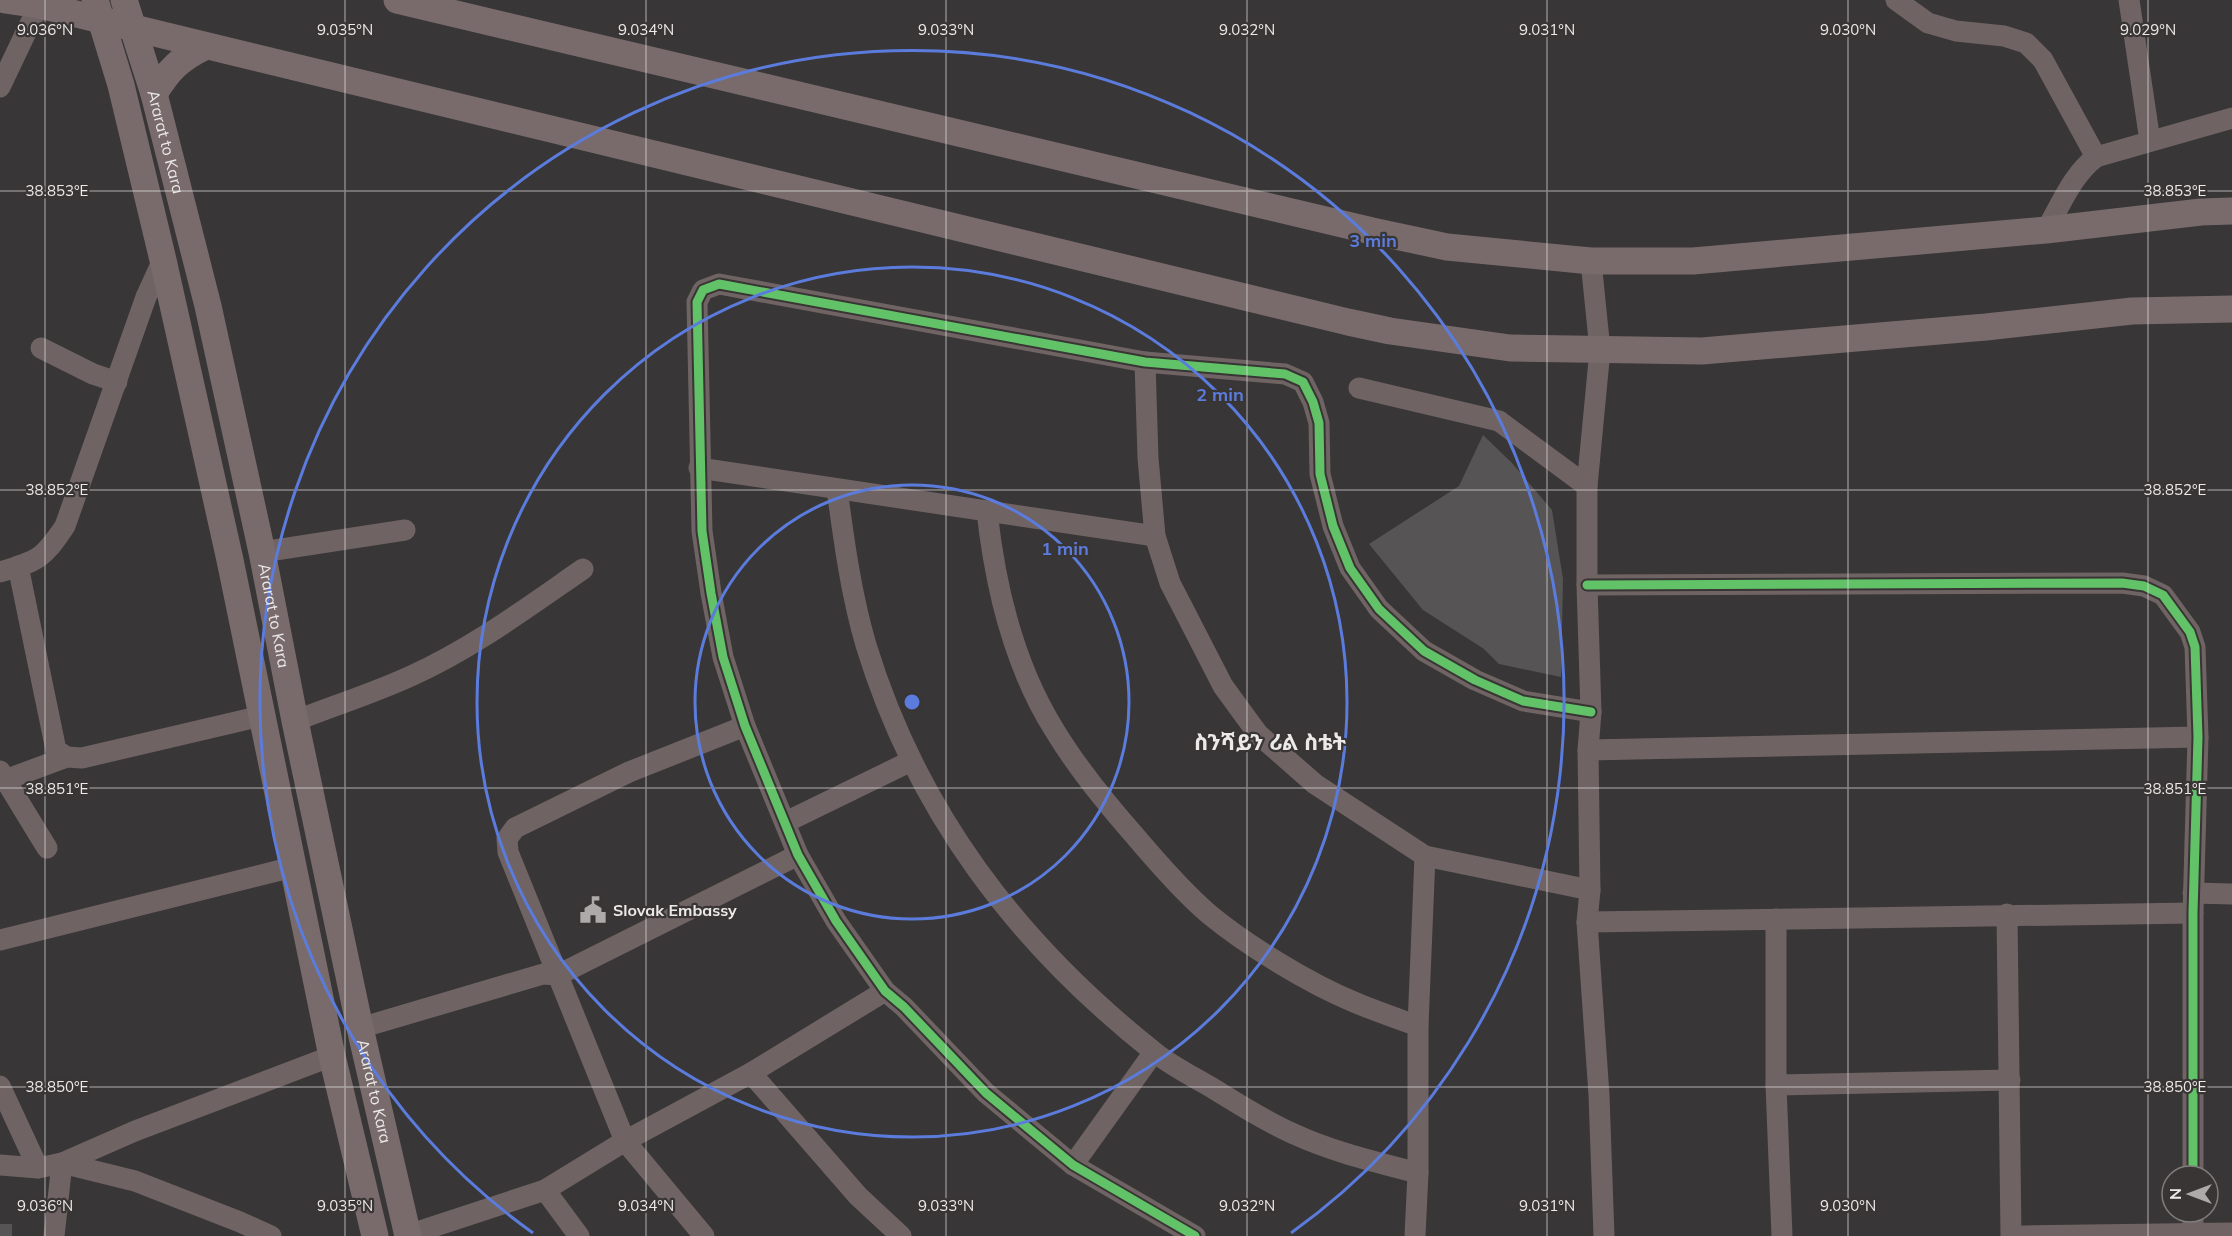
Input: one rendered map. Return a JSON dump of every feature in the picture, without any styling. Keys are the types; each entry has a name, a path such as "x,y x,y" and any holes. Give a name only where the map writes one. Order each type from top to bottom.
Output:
{"main road":[{"path":"5,0 39,6 98,11 132,30 1379,328 1510,348 1702,351 1976,328 2132,311 2232,309"},
{"name":"Ararat to Kara","path":"124,0 154,94 208,306 262,552 360,1028 408,1236"},
{"path":"396,0 1447,247 1591,261 1693,261 2046,230 2201,212 2232,211"},
{"name":"Ararat to Kara","path":"98,11 121,85 163,260 230,560 332,1056 375,1236"},
{"path":"154,94 166,73 181,60 204,47"},
{"path":"276,787 308,777"}],"street":[{"path":"1896,0 1928,23 1956,32 2004,36 2026,43 2043,60 2096,157"},
{"path":"2129,0 2150,141"},
{"path":"0,87 39,6"},
{"path":"2046,230 2074,180 2084,166 2096,157 2232,118"},
{"path":"67,757 56,750 9,569 35,560 49,550 65,526 146,297 163,260"},
{"path":"1591,261 1600,350 1587,486 1591,712 1588,750 1590,890 1587,922 1599,1095 1604,1236"},
{"path":"1195,1236 1073,1164 986,1092 904,1007 885,991 836,921 798,855 744,726 723,657 711,593 702,531 699,468 697,302 703,290 719,284 1145,362 1285,374 1303,382 1313,402 1319,423 1320,474 1334,526 1350,568 1378,609 1424,651 1475,680 1523,701 1591,712"},
{"path":"41,348 93,374 117,382"},
{"path":"1145,362 1148,458 1155,536 1170,583 1189,623 1223,686 1258,734 1315,784 1425,856 1590,890"},
{"path":"1359,388 1499,421 1587,486"},
{"path":"699,468 1155,536"},
{"path":"837,489 848,567 866,643 884,699 911,761 952,833 979,874 1010,914 1065,975 1154,1053 1293,1134 1344,1153 1418,1173"},
{"path":"987,511 999,592 1032,687 1054,730 1098,794 1151,855 1210,915 1271,957 1313,982 1353,1002 1418,1026"},
{"path":"262,552 405,530"},
{"path":"295,721 411,676 452,655 514,617 583,568"},
{"path":"1587,585 2122,583 2144,586 2163,596 2178,613 2190,632 2195,647 2198,737 2193,903 2193,1164"},
{"path":"47,848 2,776 67,757 82,758 261,716"},
{"path":"704,1236 625,1141 508,852 507,839 515,828 629,772 744,726"},
{"path":"1588,750 2198,737"},
{"path":"786,822 911,761"},
{"path":"360,1028 543,974 558,975 798,855"},
{"path":"1415,1236 1418,1173 1418,1026 1425,856"},
{"path":"0,940 293,867"},
{"path":"1587,922 2007,915 2193,903 2232,894"},
{"path":"2007,915 2011,1236"},
{"path":"1776,919 1776,1085 1782,1236"},
{"path":"408,1236 545,1190 625,1141 751,1072 885,991"},
{"path":"1073,1164 1154,1053"},
{"path":"0,1165 38,1168 62,1163 135,1131 332,1056"},
{"path":"751,1072 858,1196 902,1236"},
{"path":"1776,1085 2010,1080"},
{"path":"0,1086 38,1168"},
{"path":"54,1236 62,1163"},
{"path":"62,1163 135,1181 271,1236"},
{"path":"545,1190 579,1236"},
{"path":"2023,1236 2232,1233"}],"building":[{"path":"1483,435 1511,462 1552,510 1563,579 1561,677 1499,664 1484,649 1423,610 1369,544 1459,486"},
{"path":"0,1224 12,1224 12,1236 0,1236"}],"cycle path":[{"path":"1195,1236 1073,1165 986,1093 904,1007 885,991 836,921 798,855 745,726 723,657 711,593 702,531 697,302 703,290 719,284 1145,362 1285,374 1303,382 1313,402 1319,423 1320,474 1333,526 1350,568 1379,609 1424,651 1475,680 1523,701 1591,712"},
{"path":"1587,585 2122,583 2144,586 2163,595 2190,632 2195,647 2198,737 2193,913 2193,1164"}],"place":[{"name":"Slovak Embassy","path":"593,910"}],"district":[{"name":"ስንሻይን ሪል ስቴት","path":"1270,742"}]}
